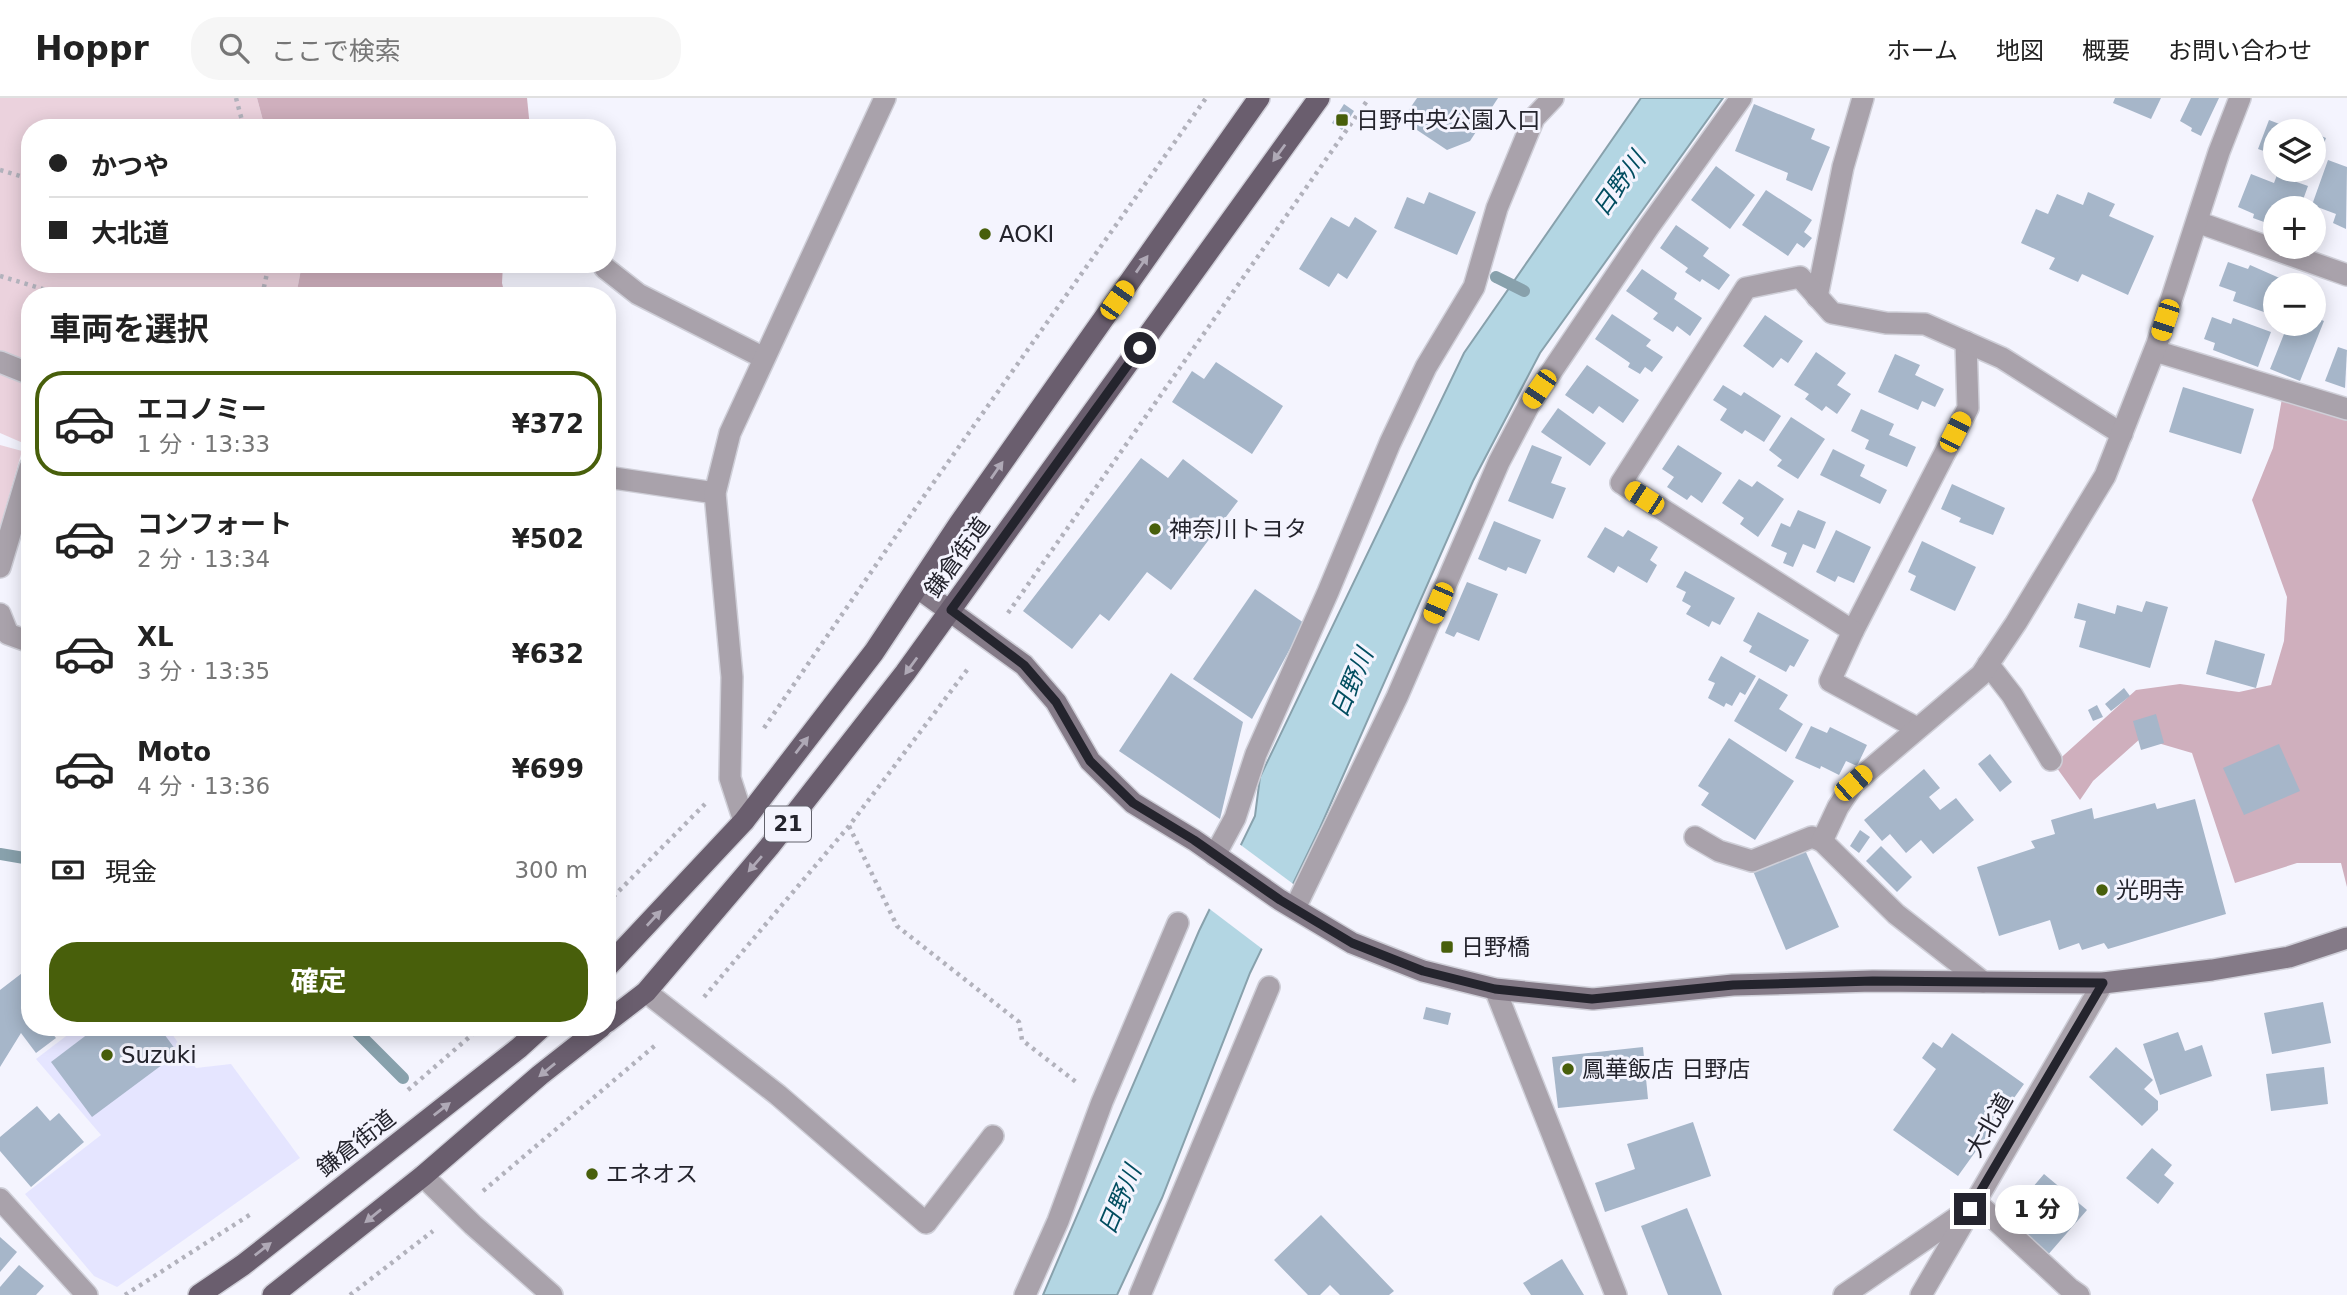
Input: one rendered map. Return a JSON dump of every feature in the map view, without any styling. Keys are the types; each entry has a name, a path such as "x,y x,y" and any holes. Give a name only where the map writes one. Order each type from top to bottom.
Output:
{"main road":[{"name":"鎌倉街道","path":"616,957 744,821 874,652 959,524 1259,98"},
{"name":"鎌倉街道","path":"616,1015 646,992 769,847 905,673 1319,98"},
{"name":"鎌倉街道","path":"207,1293 531,1036"},
{"path":"273,1295 423,1176 590,1036"}],"street":[{"path":"744,821 730,778 732,677 715,493 730,433 886,98"},
{"path":"1221,859 1256,754 1328,593 1390,443 1426,368 1474,288 1497,208 1534,118 1553,98"},
{"path":"1288,904 1397,697 1499,462 1529,405 1648,228 1741,98"},
{"path":"1817,297 1843,167 1863,98"},
{"path":"1822,841 1853,783 1980,675 2105,476 2155,351 2240,98"},
{"path":"2197,222 2347,275"},
{"path":"611,273 638,294 764,358"},
{"path":"1853,631 1621,483 1745,288 1800,278 1832,313 1885,324 1925,324 2002,358 2122,434"},
{"path":"1917,728 1830,681 1968,408 1966,342"},
{"path":"2155,351 2347,409"},
{"path":"0,362 21,370"},
{"path":"616,478 715,493"},
{"path":"0,567 21,497"},
{"path":"918,588 1024,665 1056,702 1090,761 1133,803 1288,904 1364,948 1423,971 1495,989 1592,999 1733,985 1873,981 2103,983 2212,970 2289,957 2347,937"},
{"path":"0,614 8,634 21,639"},
{"path":"1987,664 2012,695 2051,760"},
{"path":"1695,837 1718,851 1752,861 1812,837 1822,841 1896,914 1983,982"},
{"path":"1025,1295 1058,1221 1101,1102 1178,923"},
{"name":"大北道","path":"1921,1295 2103,983"},
{"path":"1140,1295 1269,987"},
{"path":"1495,989 1616,1295"},
{"path":"646,992 778,1095 926,1223 993,1136"},
{"path":"423,1176 473,1225 552,1295"},
{"path":"0,1199 87,1295"},
{"path":"1844,1295 1972,1205 2079,1295"}],"path":[{"path":"236,98 242,119"},
{"path":"760,734 900,530 1206,98"},
{"path":"0,170 21,176"},
{"path":"0,276 36,287"},
{"path":"616,894 730,778"},
{"path":"849,826 897,926 1019,1022 1022,1040 1101,1102"},
{"path":"398,1099 471,1036"},
{"path":"125,1295 252,1213"}],"shaded area":[{"path":"0,98 257,98 263,119 21,119 21,273 300,273 298,287 21,287 21,442 0,433"},
{"path":"257,98 527,98 529,119 263,119"},
{"path":"300,273 503,273 503,287 298,287"},
{"path":"2283,393 2347,410 2347,887 2341,863 2297,863 2235,883 2192,753 2141,738 2093,781 2080,800 2054,764 2136,690 2180,684 2239,692 2271,685 2284,641 2287,597 2252,500 2273,448"},
{"path":"0,445 21,451 21,454 0,527"},
{"path":"66,1036 173,1036 196,1068 231,1064 300,1158 117,1287 94,1276 25,1194 101,1135 36,1059"}],"water":[{"name":"日野川","path":"1641,98 1723,98 1540,353 1473,481 1320,828 1250,973 1162,1198 1117,1295 1043,1295 1199,931 1255,816 1260,777 1464,353"}],"pier":[{"path":"1238,843 1296,886 1265,951 1207,907"}],"building":[{"path":"1417,98 1498,98 1470,141 1447,150 1402,120"},
{"path":"2115,98 2161,98 2151,119 2113,103"},
{"path":"2191,98 2219,98 2201,136 2180,121"},
{"path":"1344,104 1354,111 1342,130 1332,123"},
{"path":"1754,104 1815,129 1811,139 1830,147 1812,191 1786,180 1788,173 1735,151"},
{"path":"2263,136 2263,151 2258,149"},
{"path":"2328,160 2347,167 2346,229 2333,223 2336,214 2326,210 2326,196 2315,196 2320,182 2326,182"},
{"path":"1716,166 1755,195 1730,229 1691,200"},
{"path":"2251,174 2263,179 2263,182 2297,182 2308,186 2304,196 2263,196 2263,222 2238,207"},
{"path":"1766,190 1812,220 1804,232 1812,238 1804,248 1797,243 1788,256 1742,225"},
{"path":"1429,192 1476,212 1457,255 1394,228 1407,197 1424,204"},
{"path":"2088,192 2115,204 2109,216 2154,236 2128,295 2082,274 2078,282 2049,269 2055,258 2021,243 2036,209 2048,214 2057,194 2083,205"},
{"path":"1331,217 1349,227 1355,217 1377,231 1347,279 1338,273 1329,287 1299,269"},
{"path":"1676,225 1709,248 1703,256 1730,275 1719,290 1685,272 1688,268 1660,248"},
{"path":"2228,262 2248,269 2250,265 2268,273 2263,273 2263,312 2233,301 2236,292 2219,286"},
{"path":"1642,269 1677,293 1674,299 1702,318 1690,336 1677,326 1673,332 1653,319 1658,313 1626,291"},
{"path":"1612,314 1651,340 1646,346 1663,357 1652,372 1645,367 1640,374 1628,367 1630,363 1595,339"},
{"path":"1765,315 1803,341 1788,363 1781,358 1773,368 1743,346"},
{"path":"2212,317 2231,324 2233,318 2263,329 2263,336 2270,336 2258,367 2213,350 2215,343 2204,339"},
{"path":"2283,336 2318,336 2300,381 2270,369"},
{"path":"2338,347 2347,350 2345,388 2325,381"},
{"path":"1816,352 1846,373 1837,385 1851,394 1837,414 1826,406 1822,411 1805,399 1809,394 1794,385"},
{"path":"1895,354 1920,365 1915,375 1944,389 1935,407 1922,401 1918,410 1878,392"},
{"path":"1216,362 1283,406 1252,454 1172,402 1192,371 1204,379"},
{"path":"1587,365 1639,400 1623,423 1599,406 1593,414 1565,395"},
{"path":"1723,385 1741,396 1744,392 1781,416 1764,442 1745,430 1742,434 1720,420 1727,409 1713,400"},
{"path":"2183,387 2254,409 2241,454 2169,432"},
{"path":"1558,408 1606,443 1590,466 1541,432"},
{"path":"1861,409 1894,424 1889,435 1916,447 1907,467 1865,449 1869,440 1851,431"},
{"path":"1791,417 1825,439 1798,479 1777,466 1782,460 1769,450"},
{"path":"1532,445 1562,457 1551,483 1566,488 1553,519 1508,501"},
{"path":"1678,445 1722,473 1702,503 1691,495 1687,500 1667,487 1674,477 1662,469"},
{"path":"1833,449 1865,465 1860,476 1887,490 1880,504 1820,475"},
{"path":"1141,458 1168,478 1183,459 1238,501 1171,590 1147,572 1109,621 1100,614 1072,649 1023,611"},
{"path":"1739,479 1752,487 1757,481 1784,499 1758,537 1740,524 1744,518 1722,503"},
{"path":"1952,484 2005,508 1993,535 1959,522 1961,518 1941,509"},
{"path":"1798,510 1826,522 1815,549 1803,544 1793,567 1783,563 1787,553 1771,546 1781,523 1790,527"},
{"path":"1494,521 1541,540 1526,574 1508,567 1506,571 1478,559"},
{"path":"1605,527 1623,537 1628,530 1658,547 1650,560 1657,565 1647,583 1618,566 1614,573 1587,557"},
{"path":"1836,530 1871,547 1854,583 1838,576 1835,582 1816,572"},
{"path":"1922,541 1976,567 1955,611 1910,590 1916,576 1908,572"},
{"path":"1685,571 1735,598 1720,625 1712,621 1709,627 1686,614 1691,606 1682,601 1686,592 1676,587"},
{"path":"1467,582 1498,594 1479,641 1457,632 1454,637 1445,633"},
{"path":"1255,589 1304,623 1252,719 1193,679"},
{"path":"2146,601 2168,607 2150,668 2079,647 2086,621 2074,618 2078,603 2115,614 2117,605 2142,612"},
{"path":"1758,612 1809,640 1794,667 1790,665 1786,672 1749,652 1752,646 1743,641"},
{"path":"2215,640 2265,654 2256,688 2206,674"},
{"path":"1721,656 1756,676 1745,695 1740,692 1732,706 1726,703 1724,707 1708,698 1715,683 1708,680"},
{"path":"1171,673 1243,722 1220,819 1119,751"},
{"path":"1759,678 1788,695 1779,709 1803,724 1786,752 1734,721"},
{"path":"2124,688 2130,696 2111,711 2105,704"},
{"path":"2097,705 2103,717 2093,721 2088,710"},
{"path":"2156,714 2164,743 2141,750 2133,721"},
{"path":"1811,726 1827,733 1830,727 1867,745 1857,766 1846,761 1839,775 1795,758"},
{"path":"1729,738 1794,781 1755,840 1701,805 1709,793 1698,786"},
{"path":"2279,744 2300,791 2244,815 2223,768"},
{"path":"1990,754 2012,782 2000,792 1978,764"},
{"path":"1924,769 1940,788 1929,797 1940,810 1956,798 1974,820 1933,854 1921,840 1906,853 1890,834 1882,841 1864,820"},
{"name":"光明寺","path":"2195,799 2226,914 2108,949 2104,943 2082,950 2079,943 2059,950 2050,920 1999,936 1977,867 2035,848 2031,841 2055,834 2051,820 2092,808 2094,819 2155,803 2157,809"},
{"path":"1860,830 1870,837 1859,853 1850,846"},
{"path":"1881,846 1912,877 1897,892 1866,861"},
{"path":"1805,850 1839,927 1786,950 1753,871"},
{"path":"21,974 21,1033 0,1067 0,990"},
{"path":"2323,1002 2331,1043 2272,1054 2264,1013"},
{"path":"1426,1007 1451,1013 1448,1025 1423,1019"},
{"path":"2178,1032 2185,1051 2202,1045 2212,1076 2160,1095 2143,1044"},
{"path":"1952,1033 2024,1084 1958,1176 1893,1130 1936,1069 1922,1058 1933,1042 1942,1048"},
{"path":"23,1036 54,1036 56,1038 36,1053"},
{"path":"85,1036 166,1036 178,1053 92,1117 51,1062"},
{"path":"1643,1047 1648,1099 1558,1108 1552,1057"},
{"path":"2116,1047 2153,1080 2144,1089 2158,1101 2158,1110 2142,1126 2089,1077"},
{"path":"2324,1067 2328,1104 2271,1111 2266,1074"},
{"path":"37,1106 50,1121 59,1113 84,1142 31,1187 0,1151 0,1137"},
{"path":"1693,1122 1711,1176 1605,1212 1595,1183 1635,1169 1627,1144"},
{"path":"2152,1148 2172,1165 2164,1175 2174,1183 2158,1204 2126,1178"},
{"path":"2044,1174 2087,1210 2046,1257 1996,1214 2006,1202 2014,1209"},
{"path":"1687,1208 1722,1295 1668,1295 1641,1226"},
{"path":"1321,1215 1394,1291 1389,1295 1340,1295 1330,1285 1320,1295 1308,1295 1274,1260"},
{"path":"0,1237 17,1252 0,1272"},
{"path":"1562,1259 1584,1295 1531,1295 1523,1283"},
{"path":"19,1265 44,1286 36,1295 0,1295 0,1287"}],"waterway":[{"path":"1496,277 1524,291"},
{"path":"0,854 21,858"},
{"path":"361,1036 403,1078"}],"place":[{"name":"日野中央公園入口","path":"1342,120"},
{"name":"AOKI","path":"985,234"},
{"name":"神奈川トヨタ","path":"1155,529"},
{"name":"光明寺","path":"2102,890"},
{"name":"日野橋","path":"1447,947"},
{"name":"Suzuki","path":"107,1055"},
{"name":"鳳華飯店 日野店","path":"1568,1069"},
{"name":"エネオス","path":"592,1174"}],"route":[{"path":"1140,348 951,610 1024,665 1056,702 1090,761 1133,803 1194,840 1280,900 1352,943 1423,971 1495,989 1592,999 1733,985 1873,981 2103,983 1970,1209"}]}
